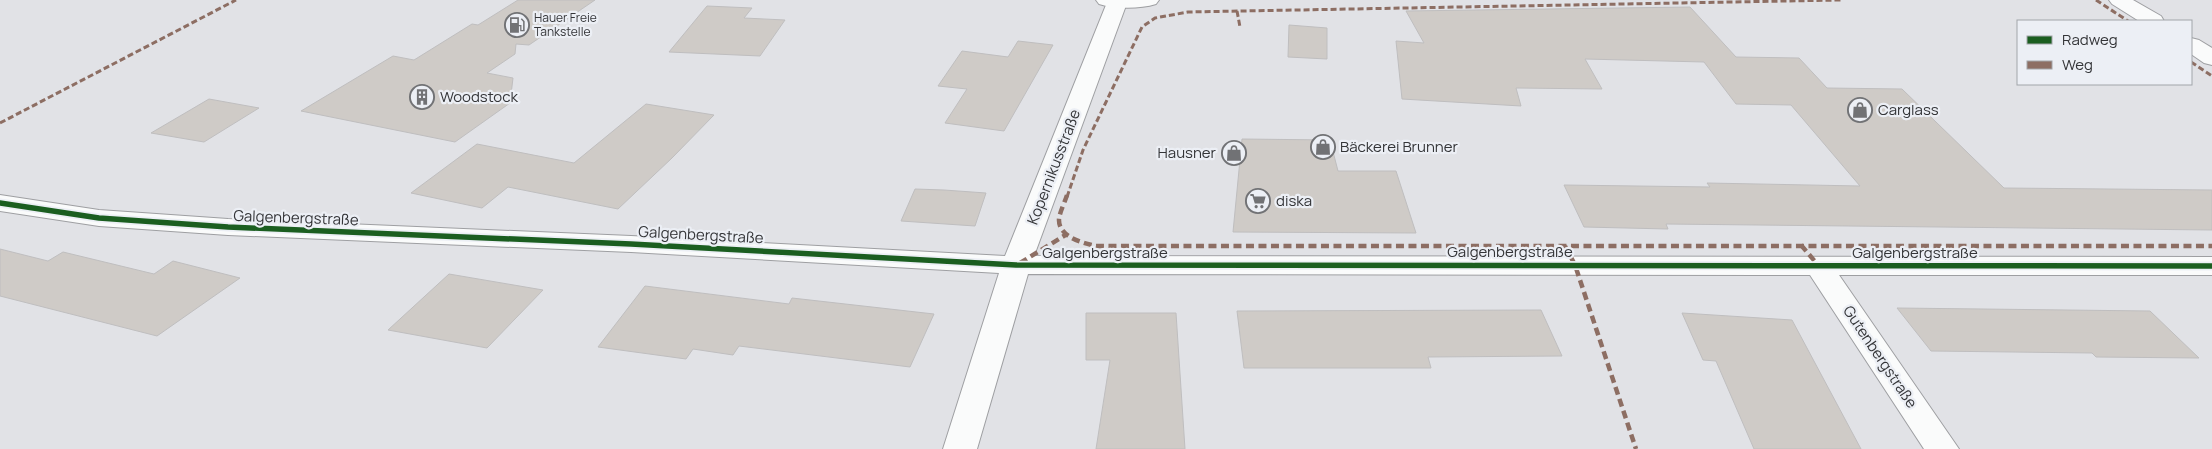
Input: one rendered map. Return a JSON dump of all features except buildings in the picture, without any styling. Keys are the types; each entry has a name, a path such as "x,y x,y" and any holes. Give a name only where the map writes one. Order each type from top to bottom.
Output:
{"street":[{"path":"1106,0 1149,0"},
{"name":"Kopernikusstraße","path":"960,449 1016,265 1118,0"},
{"path":"2119,0 2151,20"},
{"path":"2192,46 2212,58"},
{"name":"Galgenbergstraße","path":"0,203 99,218 228,228 621,244 1016,265 2212,266"},
{"name":"Gutenbergstraße","path":"1818,265 1942,449"}],"marked path":[{"path":"0,123 236,0"},
{"path":"1841,0 1188,12 1155,18 1142,27 1083,150 1059,219 1064,231 1068,235 1084,243 1096,246 2212,246"},
{"path":"2096,0 2126,20"},
{"path":"1237,11 1240,27"},
{"path":"2192,63 2212,76"},
{"path":"1020,263 1067,234"},
{"path":"1801,245 1818,265"},
{"path":"1565,246 1575,265 1636,449"}],"cycle path":[{"path":"0,203 99,218 228,227 631,244 1016,265 2212,266"}],"place":[{"name":"Hauer Freie Tankstelle","path":"517,25"},
{"name":"Woodstock","path":"422,97"},
{"name":"Carglass","path":"1860,110"},
{"name":"Bäckerei Brunner","path":"1323,147"},
{"name":"Hausner","path":"1234,153"},
{"name":"diska","path":"1258,201"}]}
